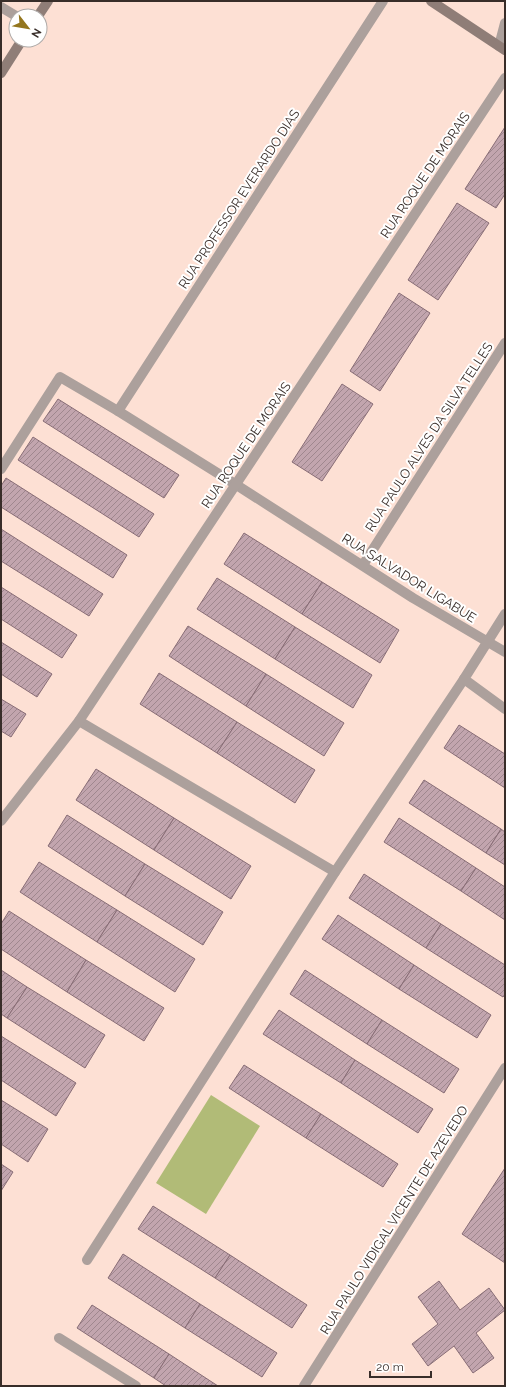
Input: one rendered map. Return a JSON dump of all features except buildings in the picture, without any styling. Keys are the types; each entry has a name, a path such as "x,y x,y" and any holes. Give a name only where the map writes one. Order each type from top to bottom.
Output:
{"street":[{"name":"RUA PROFESSOR EVERARDO DIAS","path":"118,411 383,1"},
{"path":"431,1 502,48 505,23"},
{"path":"1,73 17,48"},
{"name":"RUA ROQUE DE MORAIS","path":"1,821 79,722 505,78"},
{"name":"RUA PAULO ALVES DA SILVA TELLES","path":"363,565 505,343"},
{"name":"RUA SALVADOR LIGABUE","path":"1,469 60,377 236,484 413,598 505,652"},
{"path":"88,1260 335,872 464,679 505,614"},
{"path":"464,679 505,709"},
{"path":"79,722 335,872"},
{"name":"RUA PAULO VIDIGAL VICENTE DE AZEVEDO","path":"304,1386 505,1068"},
{"path":"59,1338 136,1386"}],"green space":[{"path":"211,1095 260,1126 206,1214 156,1183"}]}
